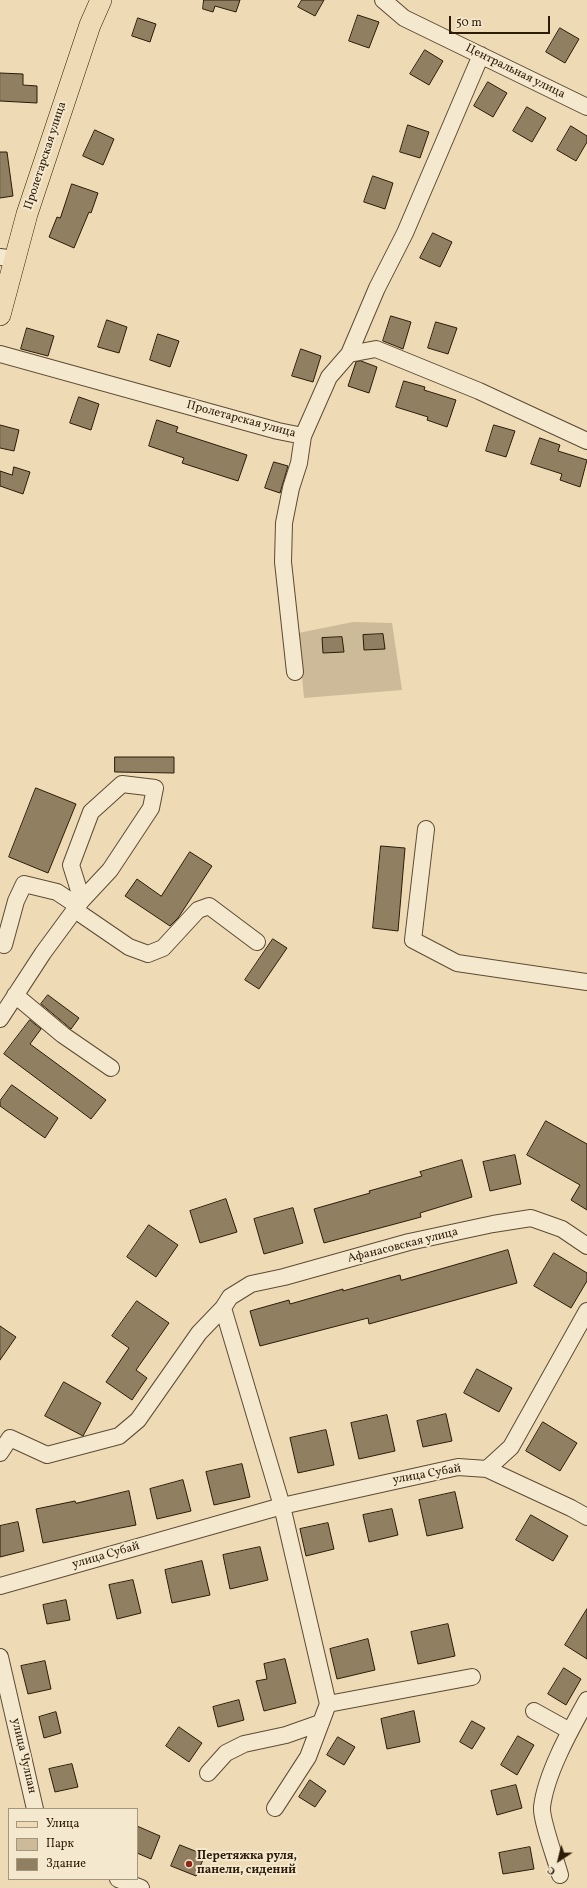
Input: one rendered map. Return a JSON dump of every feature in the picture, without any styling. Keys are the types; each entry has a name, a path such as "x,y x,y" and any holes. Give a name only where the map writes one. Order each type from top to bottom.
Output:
{"main road":[{"name":"Пролетарская улица","path":"1,309 8,258 27,214 90,25 101,0"}],"street":[{"name":"Центральная улица","path":"383,0 404,18 587,107"},
{"name":"Пролетарская улица","path":"0,354 303,436 329,377 349,354 377,288 405,233 480,55"},
{"path":"349,354 376,349 479,390 587,441"},
{"path":"295,672 283,562 284,523 291,488 299,463 303,436"},
{"path":"0,1019 42,953 78,905 110,870 151,808 155,788 122,784 91,812 71,865 78,905"},
{"path":"426,829 413,940 457,963 587,982"},
{"path":"4,945 16,901 24,884 57,892 78,905 129,947 148,954 163,948 198,910 209,906 257,942"},
{"path":"15,995 64,1035 111,1068"},
{"name":"Афанасовская улица","path":"0,1453 10,1438 47,1455 119,1436 138,1420 199,1333 223,1308 230,1297 251,1284 291,1276 409,1242 494,1224 531,1218 562,1229 587,1246"},
{"path":"223,1308 282,1506 328,1704 308,1756 276,1808"},
{"path":"487,1469 511,1447 587,1311"},
{"name":"улица Субай","path":"0,1586 282,1506 458,1466 487,1469 587,1517"},
{"name":"улица Чулпан","path":"0,1657 35,1808"},
{"path":"328,1704 472,1677"},
{"path":"560,1874 549,1841 542,1808 555,1763 587,1700"},
{"path":"534,1711 570,1731"},
{"path":"208,1773 226,1753 244,1744 286,1735 320,1723"},
{"path":"121,1880 141,1888"}],"green space":[{"path":"353,622 392,623 402,690 304,698 298,633"}],"building":[{"path":"204,0 240,0 236,12 215,6 213,12 203,9"},
{"path":"302,0 324,0 315,16 298,7"},
{"path":"358,15 379,22 369,48 349,41"},
{"path":"138,18 156,24 150,42 132,36"},
{"path":"560,28 579,39 565,63 546,52"},
{"path":"425,50 443,61 429,85 410,74"},
{"path":"0,73 23,74 23,85 37,86 37,103 0,101"},
{"path":"488,82 507,93 493,117 474,106"},
{"path":"527,107 546,118 532,142 513,131"},
{"path":"408,125 429,132 420,158 400,152"},
{"path":"571,126 587,136 587,142 576,161 557,150"},
{"path":"95,130 114,139 103,165 83,156"},
{"path":"0,152 7,152 13,196 0,198"},
{"path":"373,176 393,183 385,209 364,202"},
{"path":"72,184 98,193 91,213 89,212 74,248 49,237 57,217 60,218"},
{"path":"433,233 452,242 440,267 420,258"},
{"path":"391,316 411,322 403,349 383,341"},
{"path":"107,320 127,327 119,353 98,347"},
{"path":"436,322 457,328 448,354 428,348"},
{"path":"27,328 54,336 48,356 21,349"},
{"path":"158,334 179,341 170,367 150,360"},
{"path":"301,349 321,356 313,382 292,376"},
{"path":"361,361 377,367 369,393 348,386 356,362"},
{"path":"404,381 425,387 424,390 456,400 447,427 427,420 428,417 396,407"},
{"path":"79,397 99,404 91,430 70,423"},
{"path":"157,420 178,427 176,432 247,455 238,481 182,463 184,458 149,446"},
{"path":"0,425 19,430 14,451 0,448"},
{"path":"494,425 515,431 506,457 486,451"},
{"path":"540,438 560,445 558,451 587,460 580,487 560,480 562,474 531,464"},
{"path":"274,462 288,466 280,493 265,488"},
{"path":"14,467 30,472 23,494 0,486 0,471 12,475"},
{"path":"383,634 385,649 364,650 363,635"},
{"path":"342,637 344,652 323,653 322,638"},
{"path":"115,757 174,757 174,773 115,772"},
{"path":"36,788 76,804 48,873 9,857"},
{"path":"381,846 405,848 398,931 373,928"},
{"path":"190,852 212,866 178,918 170,926 125,896 137,879 161,896"},
{"path":"273,939 287,948 259,989 245,980"},
{"path":"48,995 79,1018 71,1029 41,1004"},
{"path":"30,1020 41,1029 30,1044 106,1100 91,1119 4,1054"},
{"path":"12,1085 58,1118 45,1138 0,1106 0,1101"},
{"path":"546,1121 587,1144 587,1210 571,1200 580,1185 527,1155"},
{"path":"515,1155 521,1184 490,1191 483,1162"},
{"path":"462,1160 472,1197 420,1213 421,1217 324,1243 314,1209 422,1176 420,1172"},
{"path":"226,1199 237,1232 200,1243 190,1211"},
{"path":"293,1208 303,1243 264,1254 254,1219"},
{"path":"149,1225 178,1245 156,1277 127,1257"},
{"path":"508,1250 517,1283 369,1324 368,1318 260,1346 250,1311 289,1300 290,1304 400,1275 401,1280"},
{"path":"554,1253 587,1273 587,1281 571,1308 534,1286"},
{"path":"137,1301 169,1323 136,1370 147,1378 132,1400 106,1382 129,1348 112,1336"},
{"path":"0,1326 16,1337 0,1360"},
{"path":"477,1369 512,1388 499,1412 464,1393"},
{"path":"64,1382 101,1403 83,1436 45,1416"},
{"path":"446,1414 452,1441 423,1447 417,1421"},
{"path":"387,1415 395,1451 359,1459 351,1423"},
{"path":"543,1422 577,1443 560,1471 526,1451"},
{"path":"326,1430 334,1465 298,1473 290,1438"},
{"path":"242,1464 250,1497 214,1505 206,1472"},
{"path":"183,1480 191,1511 157,1519 150,1489"},
{"path":"129,1491 136,1525 43,1543 36,1509 75,1501 76,1503"},
{"path":"455,1492 463,1528 427,1536 419,1500"},
{"path":"392,1509 398,1535 369,1542 363,1515"},
{"path":"531,1515 568,1536 553,1561 516,1540"},
{"path":"18,1522 24,1551 0,1557 0,1526"},
{"path":"328,1523 334,1549 306,1556 300,1529"},
{"path":"260,1547 268,1580 230,1589 223,1555"},
{"path":"202,1561 210,1595 172,1603 165,1570"},
{"path":"133,1580 141,1613 117,1619 109,1585"},
{"path":"66,1600 70,1620 47,1624 43,1605"},
{"path":"587,1609 587,1659 565,1645"},
{"path":"448,1624 455,1656 418,1664 411,1632"},
{"path":"368,1639 375,1670 337,1679 330,1649"},
{"path":"285,1659 296,1703 264,1711 256,1681 267,1679 264,1664"},
{"path":"45,1661 51,1689 28,1694 21,1666"},
{"path":"564,1668 581,1679 566,1705 548,1694"},
{"path":"239,1700 244,1720 218,1727 213,1707"},
{"path":"414,1711 420,1742 387,1749 381,1719"},
{"path":"56,1712 61,1733 44,1738 39,1717"},
{"path":"472,1721 485,1728 472,1749 460,1742"},
{"path":"179,1727 202,1743 189,1762 166,1746"},
{"path":"518,1736 534,1745 517,1775 501,1765"},
{"path":"338,1737 355,1747 344,1765 327,1755"},
{"path":"72,1764 78,1787 55,1792 49,1769"},
{"path":"310,1780 326,1791 315,1807 299,1797"},
{"path":"516,1785 522,1808 497,1815 491,1791"},
{"path":"138,1826 160,1836 151,1859 138,1853"},
{"path":"180,1845 205,1855 196,1876 171,1866"},
{"path":"530,1847 534,1869 503,1874 499,1853"}],"place":[{"name":"Перетяжка руля, панели, сидений","path":"189,1864"}]}
